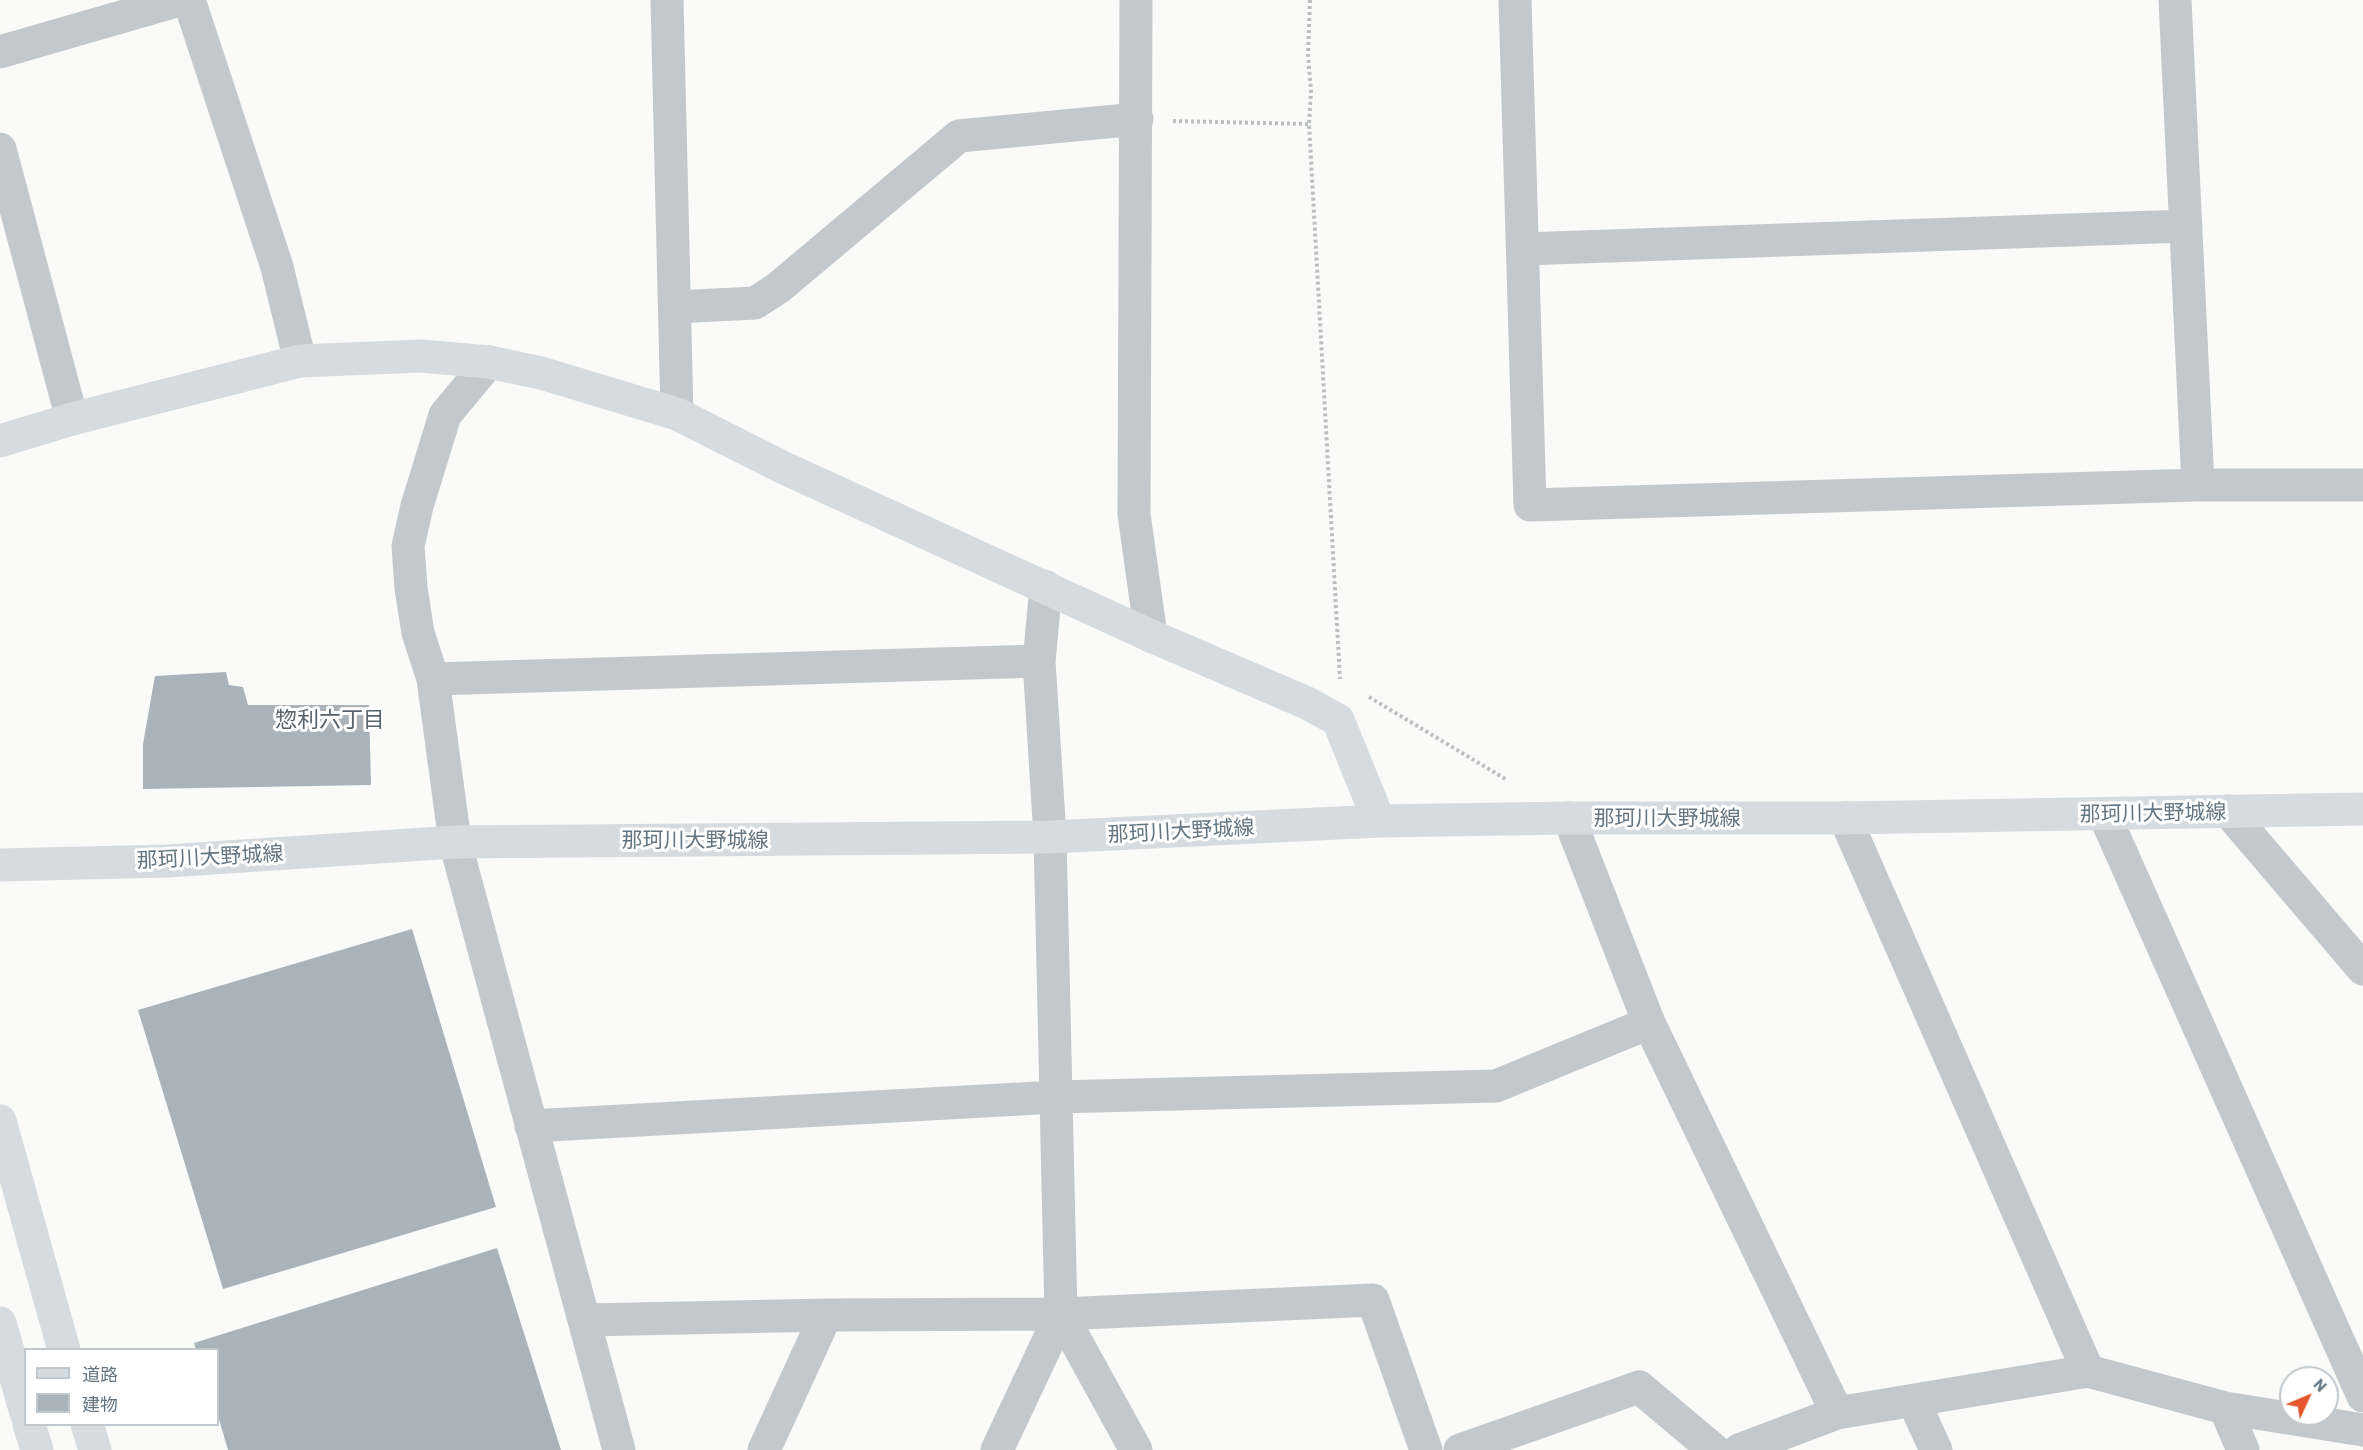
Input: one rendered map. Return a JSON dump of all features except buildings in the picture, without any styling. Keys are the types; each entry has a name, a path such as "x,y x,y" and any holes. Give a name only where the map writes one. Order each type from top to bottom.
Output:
{"main road":[{"path":"0,441 72,419 300,361 421,356 489,362 541,373 677,414 782,467 1151,636 1307,703 1338,720 1379,821"},
{"name":"那珂川大野城線","path":"0,864 167,861 455,842 1050,837 1379,821 1845,818 2363,809"},
{"path":"0,1121 63,1348"},
{"path":"0,1323 24,1406"},
{"path":"29,1426 37,1450"},
{"path":"87,1426 95,1450"}],"street":[{"path":"0,52 180,0"},
{"path":"189,0 277,267 300,361"},
{"path":"667,0 677,414"},
{"path":"1136,0 1134,514 1151,636"},
{"path":"1515,0 1530,505 2198,485 2363,485"},
{"path":"2175,0 2198,485"},
{"path":"675,307 754,303 778,288 959,136 1137,120"},
{"path":"0,149 72,419"},
{"path":"1523,249 2186,226"},
{"path":"489,362 445,415 417,506 408,546 411,588 418,633 433,679 455,842 586,1320 619,1450"},
{"path":"997,1450 1061,1314 1050,837 1039,662 1046,587"},
{"path":"433,679 1039,662"},
{"path":"2228,811 2363,969"},
{"path":"2104,814 2363,1396"},
{"path":"1569,818 1649,1023 1837,1413"},
{"path":"1845,818 2088,1371"},
{"path":"531,1126 1056,1097 1496,1086 1649,1023"},
{"path":"586,1320 826,1314 1061,1314 1373,1300 1426,1450"},
{"path":"764,1450 826,1314"},
{"path":"1061,1314 1136,1450"},
{"path":"1738,1450 1837,1413 1914,1402 2088,1371 2225,1408 2363,1430"},
{"path":"1460,1450 1639,1387 1714,1450"},
{"path":"1914,1402 1936,1450"},
{"path":"2225,1408 2243,1450"}],"path":[{"path":"1310,0 1309,123 1340,680"},
{"path":"1137,120 1309,123"},
{"path":"1360,692 1509,782"}],"district":[{"name":"惣利六丁目","path":"330,720"}]}
